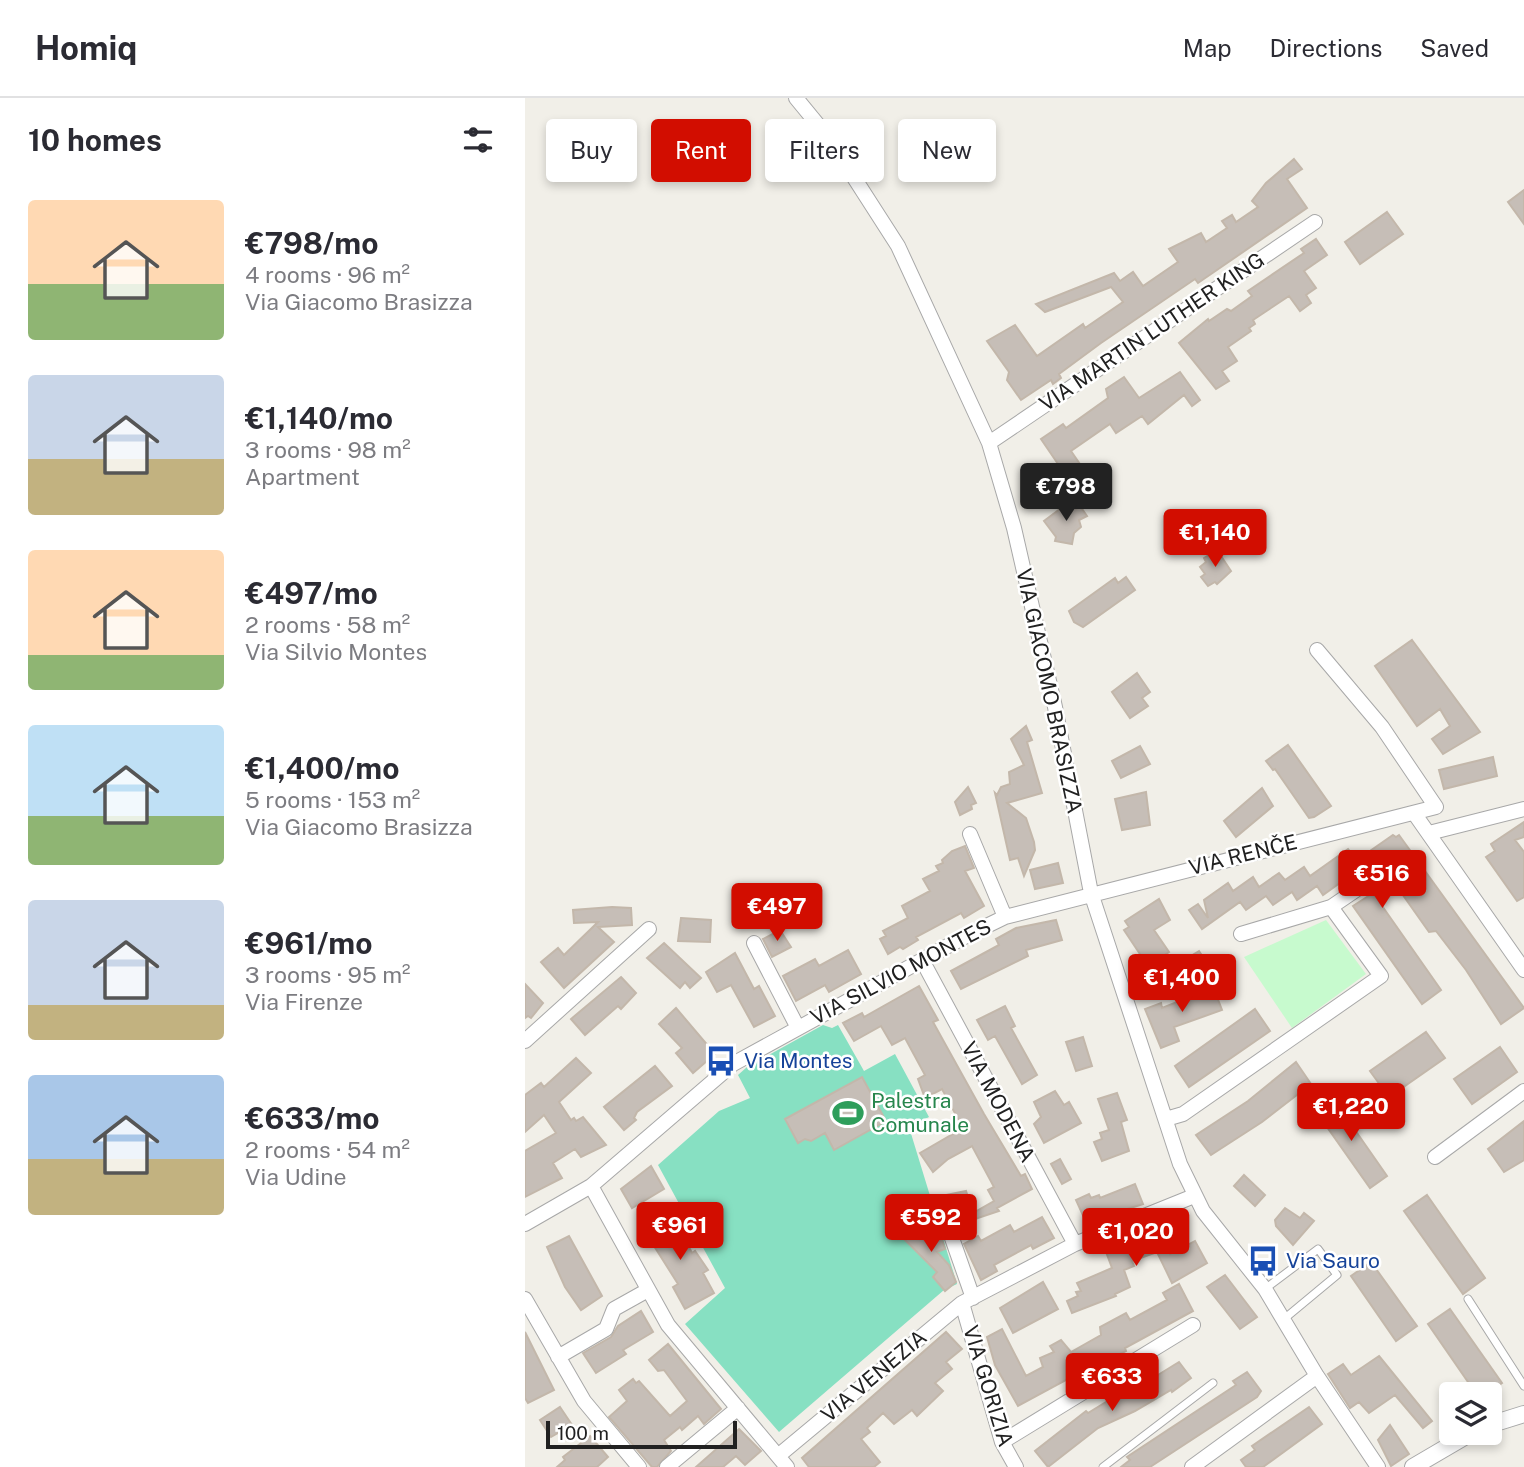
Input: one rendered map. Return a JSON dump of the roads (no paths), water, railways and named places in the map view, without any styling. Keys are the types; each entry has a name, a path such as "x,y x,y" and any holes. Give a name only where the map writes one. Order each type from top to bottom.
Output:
{"street":[{"name":"VIA GIACOMO BRASIZZA","path":"796,98 828,137 898,246 989,443 1014,528 1055,707 1091,893 1194,1196 1265,1289 1317,1376 1378,1467"},
{"name":"VIA MARTIN LUTHER KING","path":"989,443 1315,222"},
{"name":"VIA RENČE","path":"1091,893 1436,807 1382,727 1317,650"},
{"path":"1429,833 1524,809"},
{"path":"1415,813 1524,970"},
{"name":"VIA SILVIO MONTES","path":"970,834 1005,917"},
{"path":"1241,934 1331,906 1356,890"},
{"name":"VIA SILVIO MONTES","path":"525,1223 591,1186 733,1064 1005,917 1091,893"},
{"path":"1166,1119 1183,1114 1381,976 1331,906"},
{"path":"525,1041 649,929"},
{"name":"VIA SILVIO MONTES","path":"754,943 798,1028"},
{"name":"VIA MODENA","path":"922,960 1075,1244"},
{"path":"1435,1157 1524,1091"},
{"path":"591,1186 668,1325 782,1461"},
{"name":"VIA VENEZIA","path":"782,1461 967,1301 1075,1244 1194,1196"},
{"path":"946,1220 967,1301"},
{"path":"558,1357 605,1329 614,1309 648,1290"},
{"path":"525,1299 584,1401 639,1467"},
{"name":"VIA GORIZIA","path":"967,1301 1002,1443 1016,1467"},
{"path":"1002,1443 1193,1325"},
{"path":"1192,1467 1317,1376"},
{"path":"667,1467 738,1408"},
{"path":"1502,1420 1524,1414"},
{"path":"1413,1467 1451,1445"}],"lane":[{"path":"1265,1289 1318,1249 1337,1275 1283,1320"},
{"path":"1468,1299 1524,1386"},
{"path":"1103,1467 1213,1383"}],"place":[{"name":"Via Montes","path":"721,1061"},
{"name":"Palestra Comunale","path":"848,1113"},
{"name":"Via Sauro","path":"1263,1261"}]}
